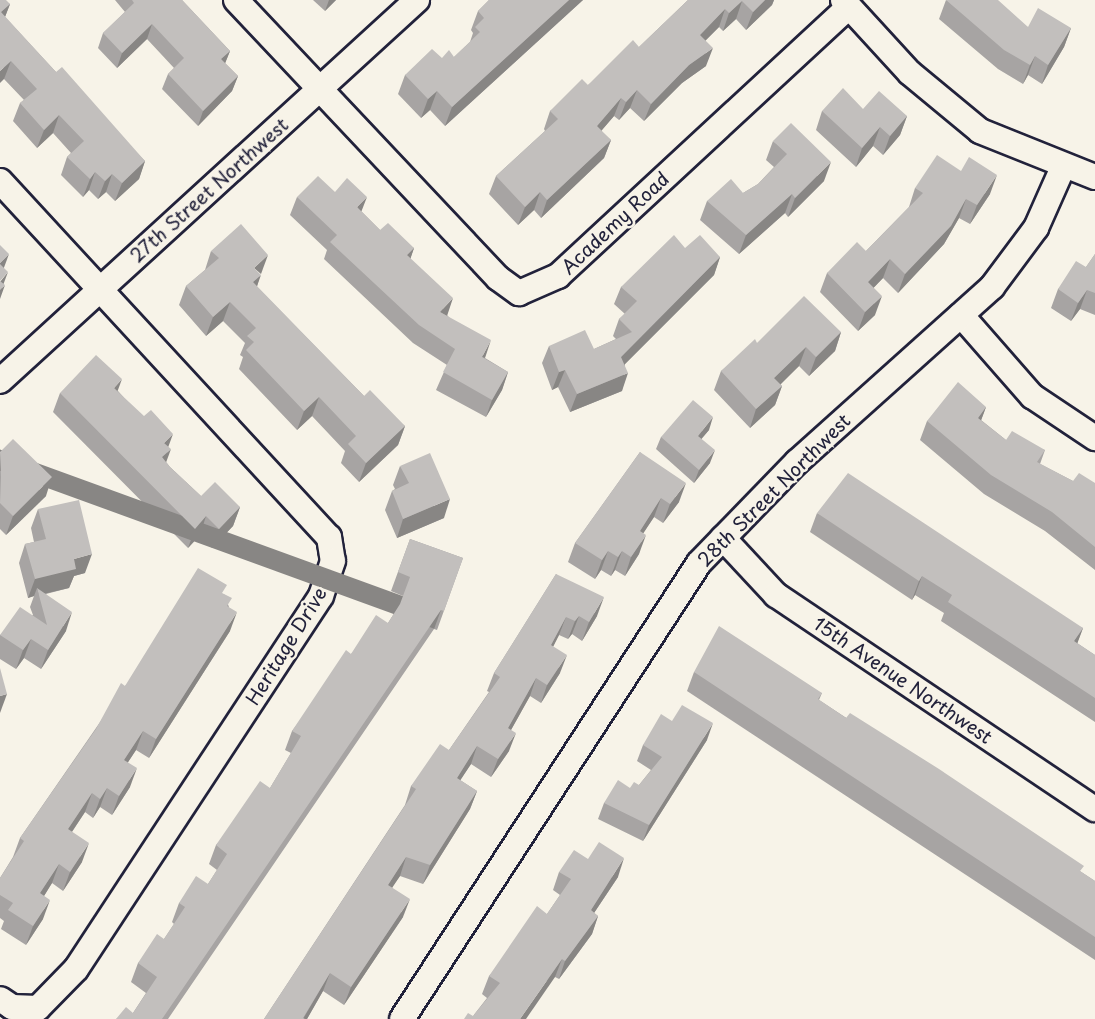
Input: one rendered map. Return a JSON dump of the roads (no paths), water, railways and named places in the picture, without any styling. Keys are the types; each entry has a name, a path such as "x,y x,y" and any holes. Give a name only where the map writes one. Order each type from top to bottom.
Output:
{"street":[{"name":"Academy Road","path":"236,0 498,278 519,293 558,276 846,3"},
{"name":"27th Street Northwest","path":"0,381 417,0"},
{"path":"846,3 910,74 980,131 1063,167 1095,177"},
{"name":"28th Street Northwest","path":"402,1019 699,563 797,462 992,287 1036,228 1063,167"},
{"name":"Heritage Drive","path":"0,181 329,537 333,561 321,596 76,969 38,1008 12,1007 0,999"},
{"path":"961,315 1032,396 1095,438"},
{"name":"15th Avenue Northwest","path":"723,538 776,595 1095,809"}]}
